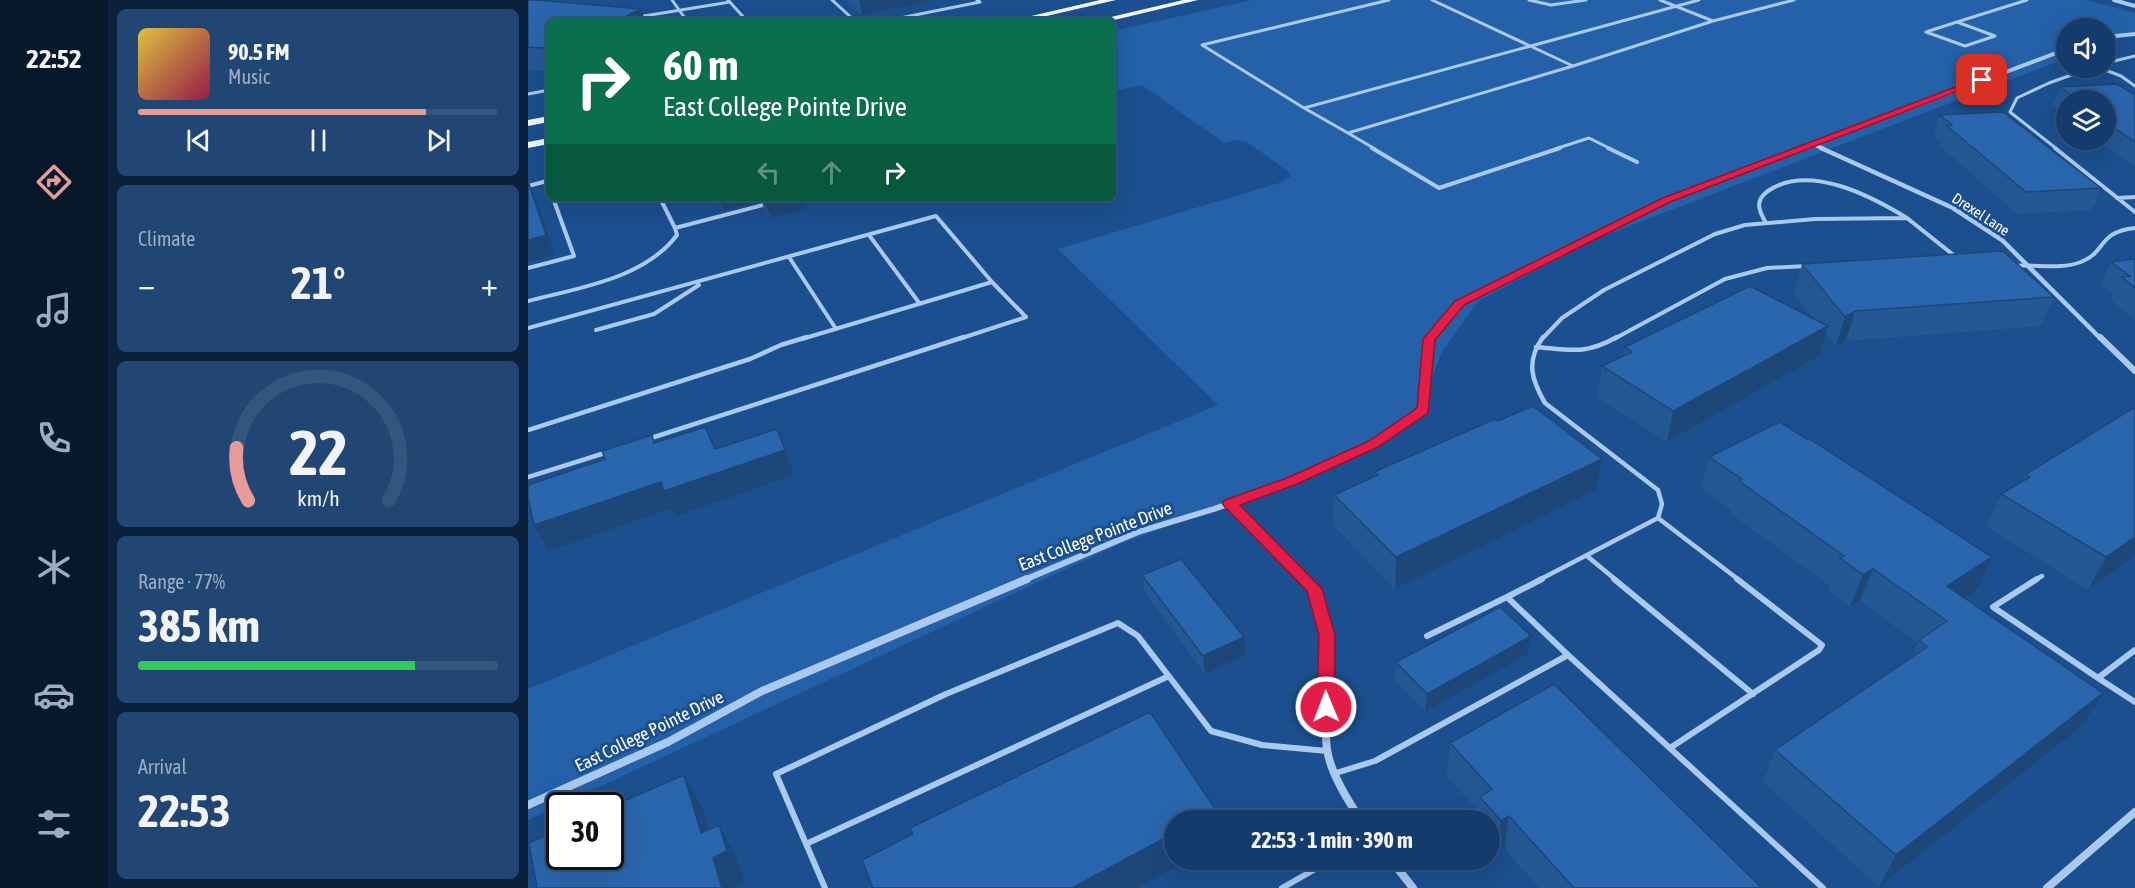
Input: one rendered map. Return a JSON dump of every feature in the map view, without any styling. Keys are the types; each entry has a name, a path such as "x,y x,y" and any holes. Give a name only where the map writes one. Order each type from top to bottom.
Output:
{"main road":[{"path":"1027,18 1112,0"},
{"path":"1112,18 1194,0"},
{"path":"528,123 546,119"},
{"path":"528,145 546,142"}],"street":[{"path":"2114,0 2135,6"},
{"path":"2116,36 2135,34"},
{"name":"East College Pointe Drive","path":"528,805 668,742 762,691 1138,532 1292,481 1374,444 1423,410 1429,339 1460,303 1666,200 2056,53"},
{"name":"Drexel Lane","path":"1813,144 1953,208 2002,240 2135,371"},
{"path":"1230,503 1314,589 1327,635 1325,685 1327,750 1346,799 1354,810"},
{"path":"2047,888 2135,812"},
{"path":"1398,870 1413,888"}],"lane":[{"path":"672,0 685,18"},
{"path":"832,0 852,18"},
{"path":"900,18 980,2 977,0"},
{"path":"1389,0 1202,45 1439,188 1589,138 1637,162"},
{"path":"1432,0 1573,66"},
{"path":"1530,0 1544,6 1563,6 1586,0"},
{"path":"1660,0 1713,21"},
{"path":"1304,108 1699,0"},
{"path":"1348,133 1573,66 1713,21 1794,0"},
{"path":"1956,22 1995,36 1965,46 1926,32 1956,22 2027,0"},
{"path":"637,17 729,1 744,18"},
{"path":"2116,61 2135,56"},
{"path":"2116,74 2135,86"},
{"path":"2063,78 2017,98 2010,112 2135,212"},
{"path":"528,94 546,91"},
{"path":"1766,223 1759,211 1758,203 1766,192 1795,182 1812,180 1835,183 1859,191 1907,218 1957,258 1945,258"},
{"path":"528,186 546,182"},
{"path":"2117,198 2135,197"},
{"path":"528,268 574,256 554,201"},
{"path":"528,301 610,278 638,266 673,244 677,235 662,201"},
{"path":"675,228 778,201"},
{"path":"528,328 936,216 992,282 1026,317 641,441"},
{"path":"1427,636 1658,518 1662,504 1658,490 1545,403 1534,384 1530,368 1536,347 1555,323 1605,290 1724,230 1766,223 1907,218"},
{"path":"2007,267 2081,262 2095,252 2106,236 2123,229 2135,228"},
{"path":"869,235 921,304"},
{"path":"789,257 836,329"},
{"path":"1536,347 1581,351 1597,348 1725,279 1767,268 1814,265"},
{"path":"596,330 654,314 705,281"},
{"path":"528,430 836,329 992,282"},
{"path":"528,477 619,448"},
{"path":"1658,518 1821,645 1819,650 1670,748"},
{"path":"1587,556 1753,694"},
{"path":"2042,576 1993,607 2135,702"},
{"path":"1507,597 1568,656 1822,888"},
{"path":"825,888 776,774 1017,662 1118,623 1138,636 1211,732 1262,745 1327,750"},
{"path":"2098,678 2135,650"},
{"path":"1336,773 1375,761 1568,656"},
{"path":"806,844 1169,676"},
{"path":"1282,888 1314,870"}],"shaded area":[{"path":"1252,0 2086,0 2135,13 2135,32 2116,39 2116,18 2056,18 2056,62 1596,239 1478,301 1442,352 1415,420 1354,458 1122,543 588,792 546,792 546,812 528,820 528,689 1218,405 1058,249 1279,183 1290,177 1289,172 1247,142 1236,140 1224,143 1142,85 1116,90 1116,30"}],"building":[{"path":"528,0 641,9 623,18 546,18 546,47 528,47"},
{"path":"2117,84 2135,95 2135,142 2116,129 2116,90 2064,90 2060,87"},
{"path":"2003,112 2101,188 2026,192 1947,126 1952,125 1940,115"},
{"path":"528,185 546,235 528,240"},
{"path":"2003,251 2054,297 1855,311 1845,317 1802,264"},
{"path":"2135,259 2135,288 2122,277 2130,276 2111,262"},
{"path":"1750,286 1828,326 1673,411 1602,366 1632,352 1625,347"},
{"path":"1533,406 1602,459 1396,557 1334,495 1378,475 1374,472 1495,419 1498,421"},
{"path":"2135,407 2135,537 2106,557 2001,494 2030,477 2026,474"},
{"path":"1780,422 1992,557 1947,586 2103,693 1896,855 1775,750 1927,647 1919,640 1947,621 1873,569 1863,575 1840,558 1844,556 1709,457"},
{"path":"705,427 715,449 777,429 785,450 664,491 661,482 534,525 528,485 605,459 602,451 652,435 654,443"},
{"path":"1181,559 1244,637 1203,656 1142,575"},
{"path":"1500,607 1531,636 1427,694 1396,662"},
{"path":"1554,684 1762,888 1574,888 1509,816 1501,821 1500,810 1491,810 1480,797 1492,789 1450,743"},
{"path":"1150,712 1216,810 1164,810 1164,838 1072,888 873,888 862,860 913,834 910,828"},
{"path":"684,775 701,833 719,825 727,851 713,858 722,888 537,888 529,843 546,835 546,870 624,870 624,801"}],"route":[{"path":"1326,707 1327,635 1314,589 1230,503 1292,481 1374,444 1423,410 1429,339 1460,303 1666,200 1982,80"}]}
